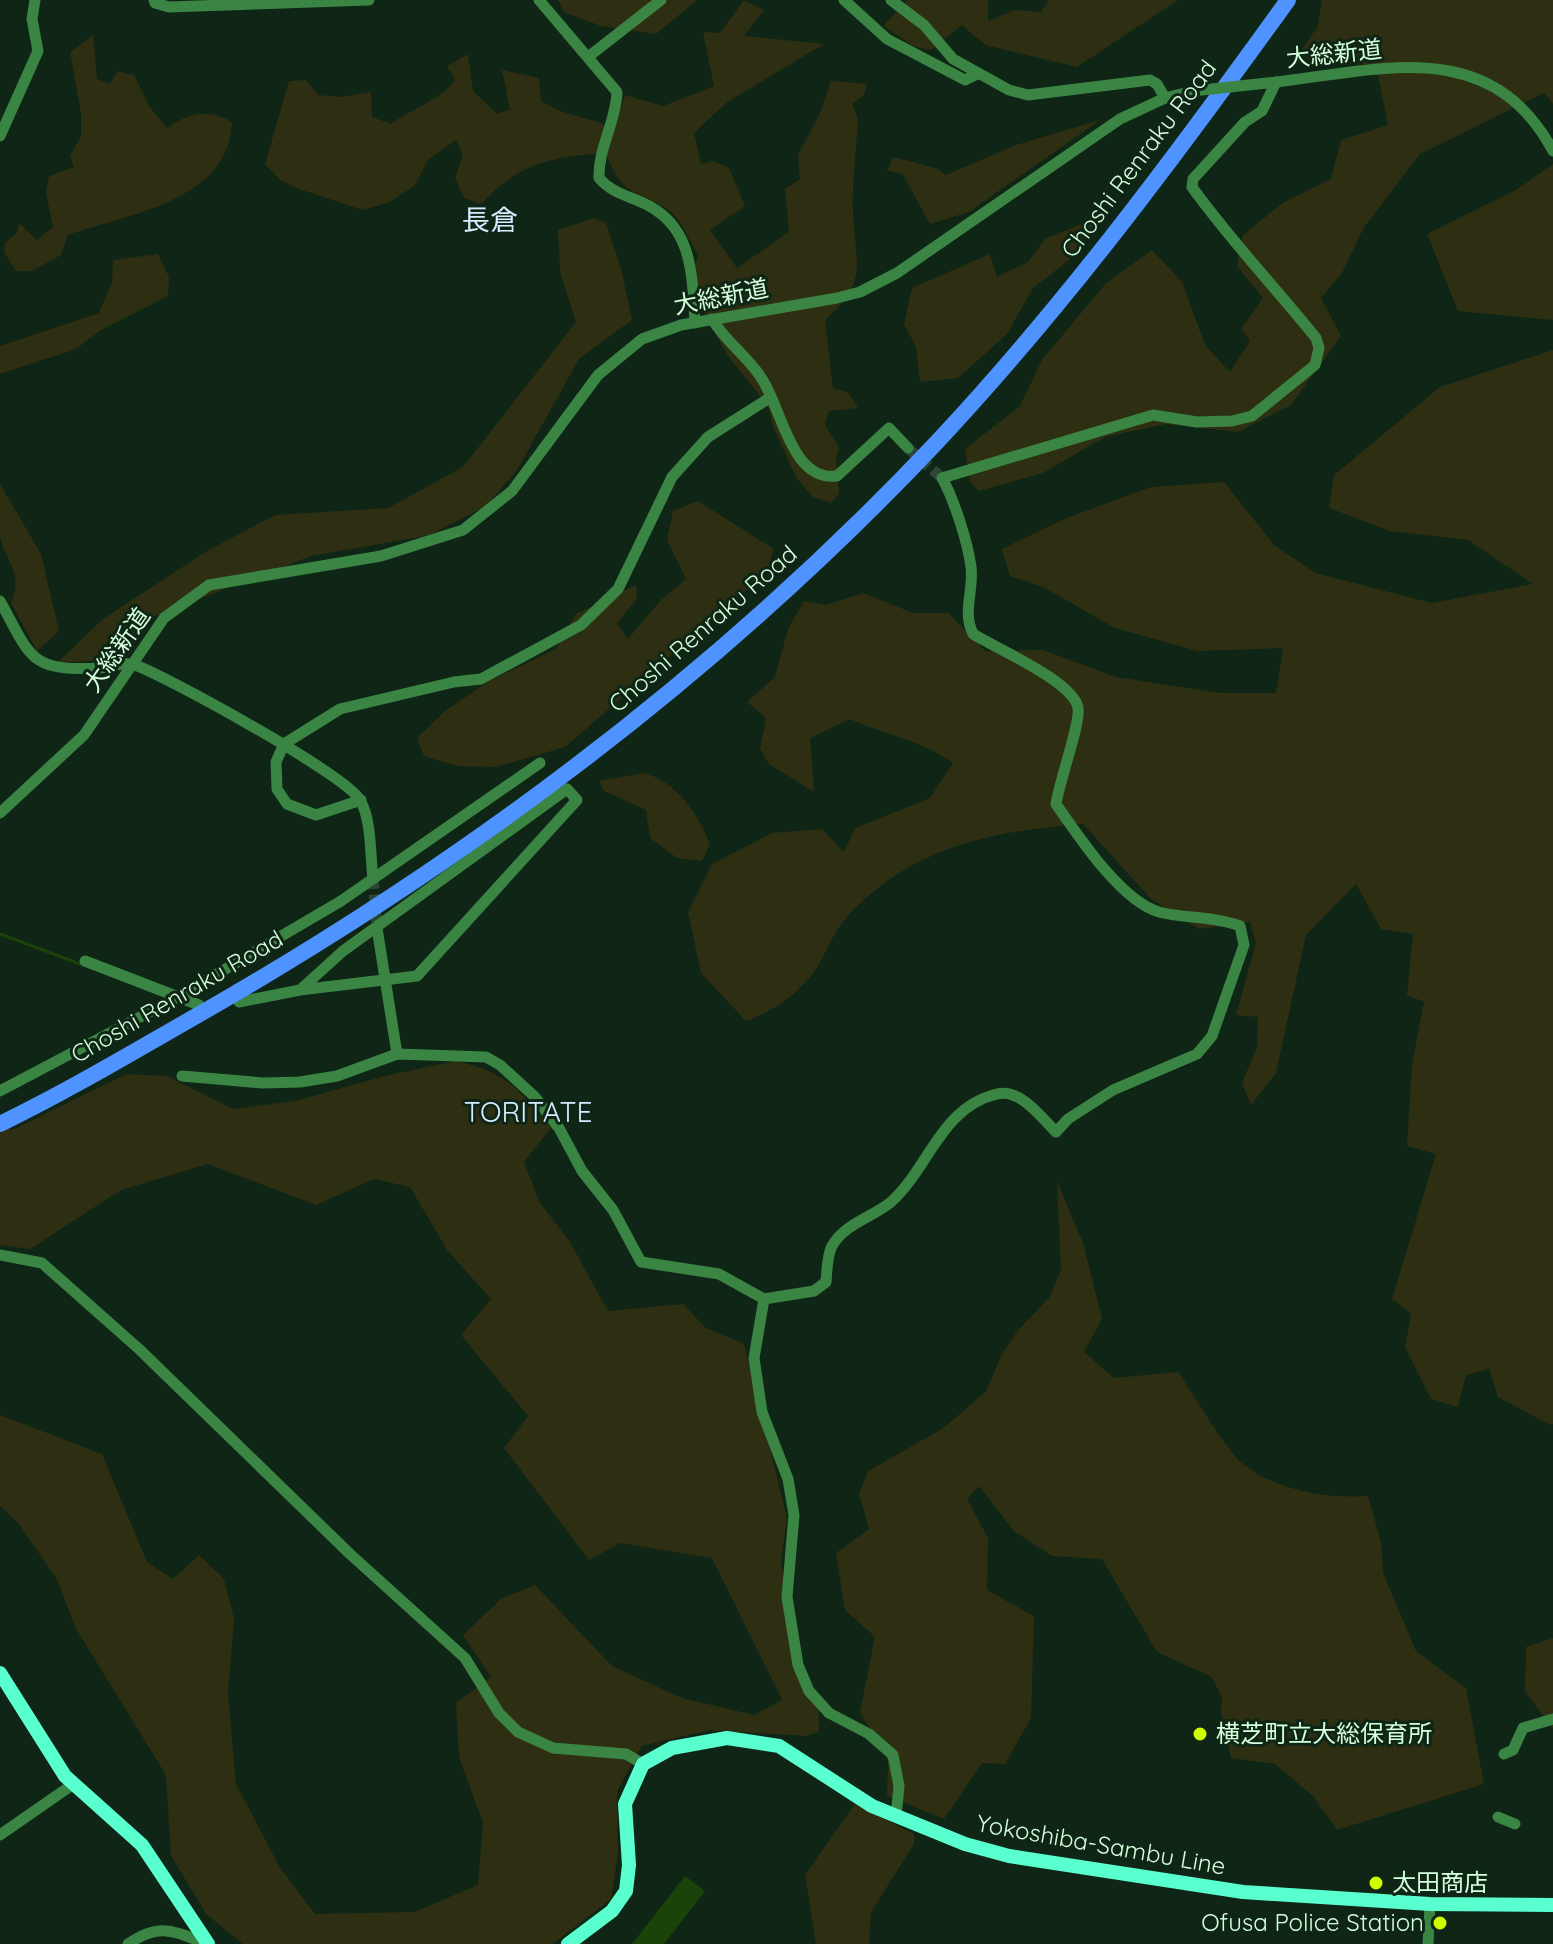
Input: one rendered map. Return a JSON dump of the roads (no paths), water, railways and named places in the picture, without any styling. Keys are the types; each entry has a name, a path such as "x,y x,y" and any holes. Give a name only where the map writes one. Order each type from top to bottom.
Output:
{"highway":[{"name":"Choshi Renraku Road","path":"0,1124 327,939 504,821 643,716 785,593 937,442 1012,359 1170,164 1288,0"}],"main road":[{"path":"0,1673 72,1785 142,1845 207,1944"},
{"name":"Yokoshiba-Sambu Line","path":"643,1764 672,1748 727,1738 751,1739 779,1746 835,1785 896,1816 965,1844 1009,1856 1186,1885 1430,1904 1553,1905"},
{"path":"568,1944 612,1911 626,1891 629,1865 625,1804 643,1764"}],"street":[{"path":"0,136 38,51 32,19 35,0"},
{"path":"154,0 169,7 369,0"},
{"path":"539,0 617,92 617,105 598,164 599,178 618,194 666,214 680,233 690,264 695,323"},
{"path":"588,57 661,0"},
{"path":"844,0 887,39 965,80 977,74"},
{"path":"891,0 924,25 953,59 1009,90 1028,95 1150,80 1157,84 1165,98"},
{"name":"大総新道","path":"0,813 84,735 164,618 209,585 395,552 423,545 479,521 512,491 598,375 642,339 712,319 860,292 897,273 1120,119 1165,98 1193,91 1414,67 1451,69 1507,94 1535,123 1553,151"},
{"path":"182,1076 263,1083 300,1082 337,1076 397,1054 486,1057 500,1065 534,1096 559,1128 582,1171 613,1210 641,1262 719,1274 764,1299 814,1291 826,1282 830,1248 841,1234 892,1201 942,1130 970,1106 996,1094 1008,1093 1021,1099 1056,1132 1068,1119 1113,1090 1197,1054 1212,1036 1244,945 1240,926 1158,912 1139,904 1114,878 1056,804 1060,776 1079,709 1073,695 1052,679 973,634 967,621 971,567 958,512 942,478 1153,415 1197,422 1232,421 1252,416 1315,365 1319,348 1316,338 1265,273 1229,239 1192,187 1193,179 1245,122 1262,111 1271,82"},
{"path":"712,319 723,337 760,375 799,455 822,478 837,476 889,428 908,448"},
{"path":"361,800 316,815 287,804 277,789 276,762 284,744 340,709 439,685 481,679 581,625 618,589 672,477 708,437 771,397"},
{"path":"0,601 31,658 47,666 101,668 132,663 284,744 343,782 361,800 373,878"},
{"path":"0,1091 178,997 373,878 540,763"},
{"path":"239,1002 300,990 417,976 577,800 567,789 343,951 300,990"},
{"path":"377,928 397,1054"},
{"path":"85,961 203,1009"},
{"path":"0,1255 42,1263 139,1349 350,1554 465,1658 499,1713 518,1732 553,1748 626,1754 643,1764"},
{"path":"764,1299 754,1358 762,1412 788,1479 794,1515 787,1597 798,1665 809,1691 829,1713 877,1738 893,1755 899,1786 896,1816"},
{"path":"1504,1754 1513,1750 1523,1728 1553,1719"},
{"path":"0,1835 72,1785"},
{"path":"1498,1817 1515,1824"},
{"path":"1428,1944 1430,1904"},
{"path":"128,1944 141,1935 166,1928 207,1944"}],"waterway":[{"path":"0,934 83,965"}],"tunnel":[{"path":"908,448 942,478"},
{"path":"373,878 377,928"}],"place":[{"name":"横芝町立大総保育所","path":"1200,1734"},
{"name":"太田商店","path":"1376,1883"},
{"name":"Ofusa Police Station","path":"1440,1923"}],"district":[{"name":"長倉","path":"490,220"},
{"name":"TORITATE","path":"528,1112"}]}
